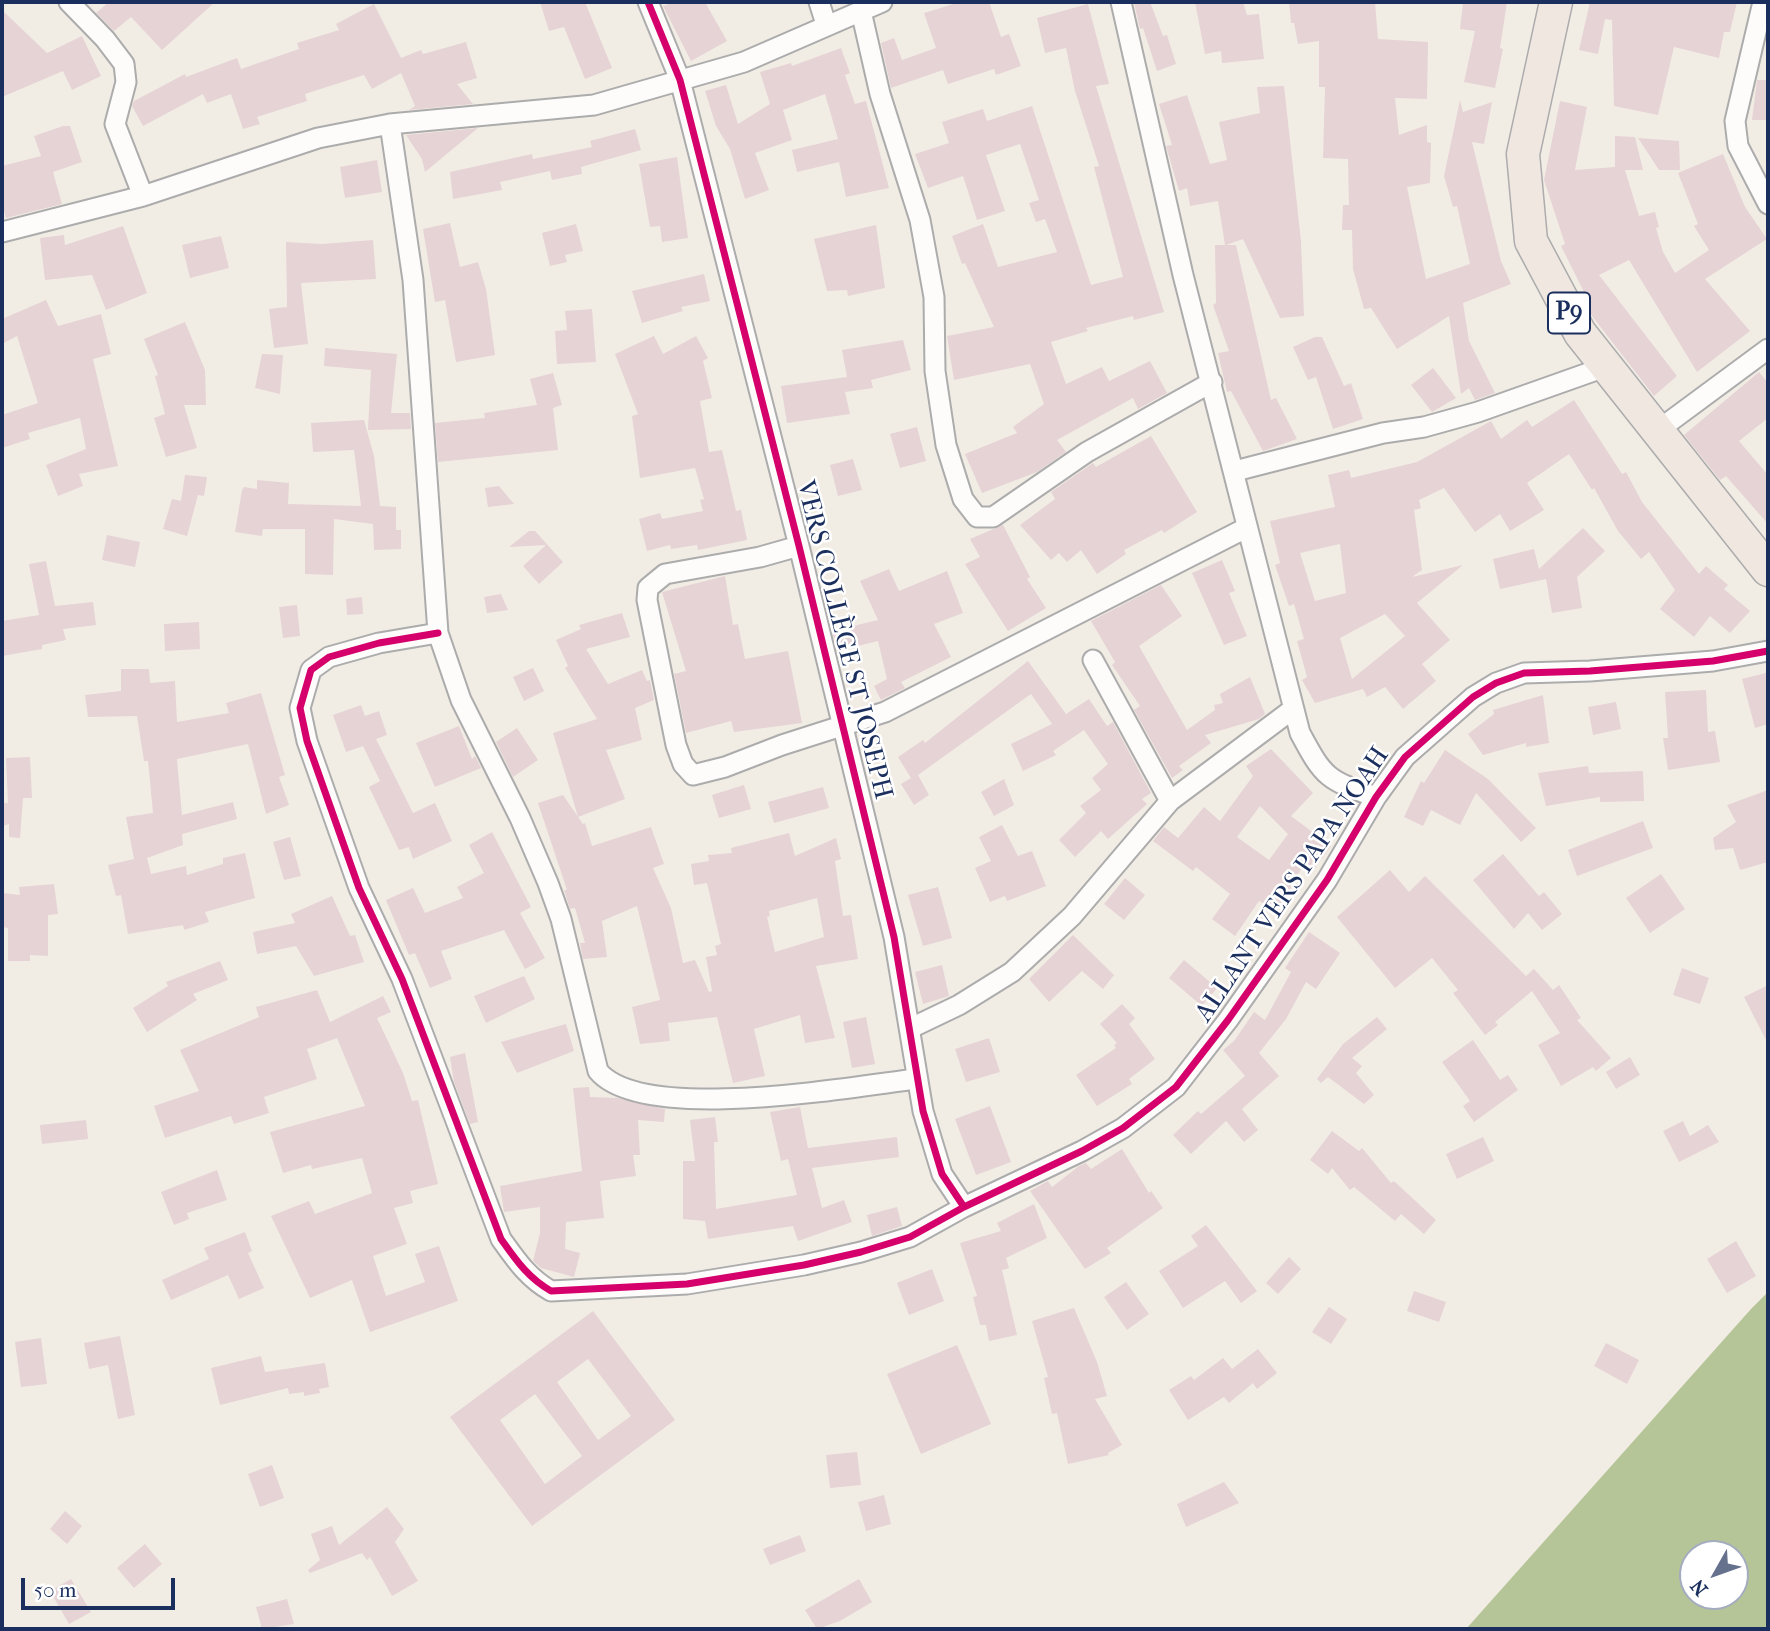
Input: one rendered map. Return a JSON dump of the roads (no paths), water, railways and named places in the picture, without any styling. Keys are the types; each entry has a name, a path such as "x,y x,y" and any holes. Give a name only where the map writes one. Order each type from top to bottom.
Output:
{"main road":[{"name":"P9","path":"1556,2 1523,154 1525,200 1531,241 1580,333 1768,570"}],"street":[{"path":"69,2 105,38 124,64 125,82 115,124 143,196"},
{"name":"VERS COLLÈGE ST JOSEPH","path":"648,2 680,80 799,545 894,937 911,1028 916,1079 942,1174 964,1207"},
{"path":"819,2 826,24"},
{"path":"2,232 143,196 318,138 390,124 594,105 744,62 826,24 882,2"},
{"path":"1121,2 1184,275 1236,471 1246,528 1300,733 1320,771 1345,786 1376,797"},
{"path":"1763,2 1735,121 1738,146 1768,204"},
{"path":"861,11 880,94 920,220 934,297 935,371 946,444 964,499 977,517 993,517 1087,452 1212,382"},
{"path":"390,124 413,280 438,633 461,700 520,818 548,883 561,919 598,1071 607,1082 639,1093 722,1101 916,1079"},
{"path":"1657,431 1768,349"},
{"path":"1236,471 1478,412 1605,367"},
{"path":"799,545 760,557 665,574 648,588 647,600 676,745 683,764 693,775 885,712 1246,528"},
{"name":"ALLANT VERS PAPA NOAH","path":"438,633 379,643 329,657 311,670 300,708 307,741 359,888 402,979 500,1239 522,1269 535,1282 551,1291 687,1284 804,1265 861,1252 910,1237 964,1207 1123,1128 1176,1087 1228,1020 1327,880 1376,797 1405,757 1435,727 1496,683 1524,673 1590,671 1713,661 1768,651"},
{"path":"1093,660 1170,801"},
{"path":"911,1028 959,1005 1012,972 1072,916 1170,801 1293,709"}]}
